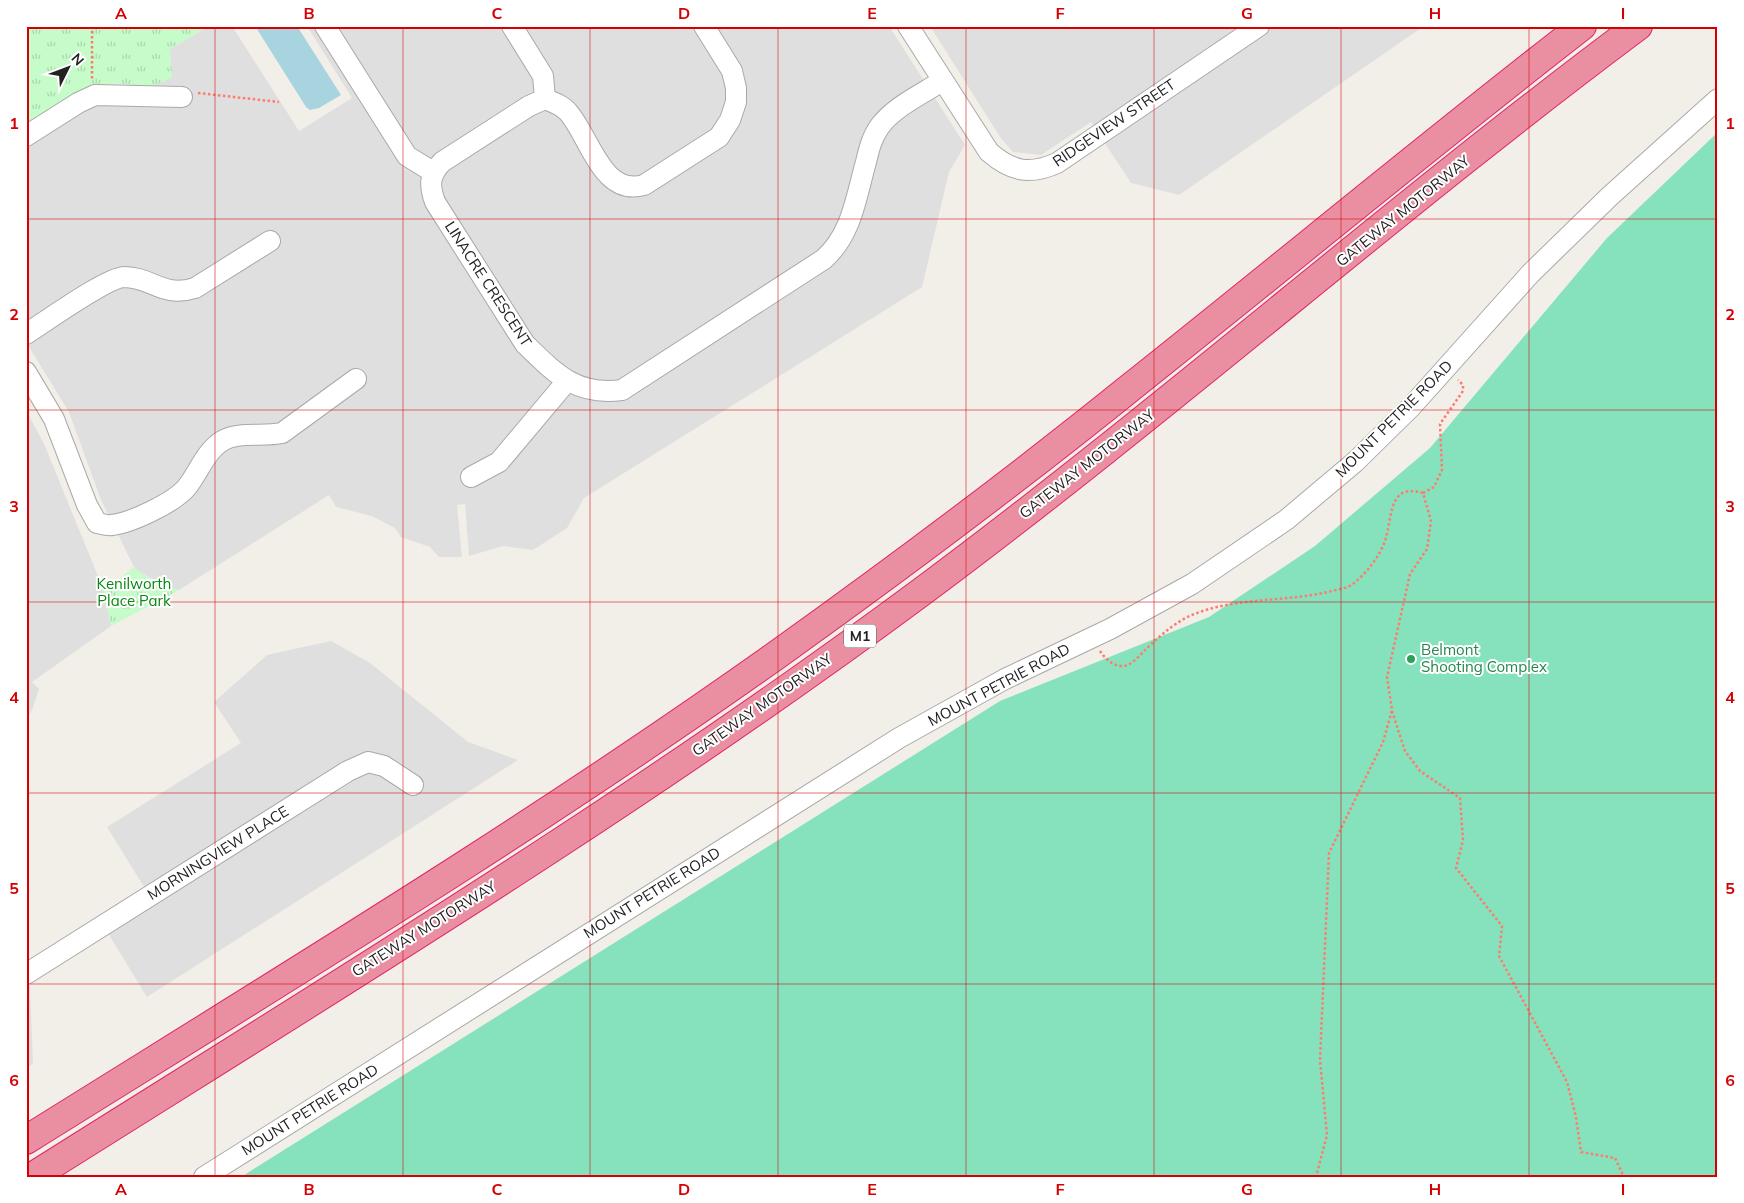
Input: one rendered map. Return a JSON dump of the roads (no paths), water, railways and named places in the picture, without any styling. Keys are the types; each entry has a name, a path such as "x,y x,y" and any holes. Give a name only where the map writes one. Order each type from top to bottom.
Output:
{"highway":[{"name":"M1","path":"26,1140 501,841 787,648 1002,489 1490,97 1582,26"},
{"name":"GATEWAY MOTORWAY","path":"32,1177 602,815 793,684 919,594 1064,484 1446,175 1638,26"}],"street":[{"path":"325,26 407,156 432,172 442,162 529,106 544,99 555,102 568,111 607,174 618,184 631,188 644,185 719,137 730,120 736,102 736,88 732,71 704,26"},
{"path":"512,26 543,76 544,99"},
{"name":"RIDGEVIEW STREET","path":"908,26 989,152 1003,164 1021,170 1041,170 1057,163 1259,26"},
{"name":"LINACRE CRESCENT","path":"432,172 430,187 435,202 520,336 545,363 567,381 601,392 622,390 824,259 842,240 850,223 872,139 880,126 887,117 942,81"},
{"path":"26,136 78,103 95,96 182,97"},
{"name":"MOUNT PETRIE ROAD","path":"204,1177 899,738 1004,679 1090,638 1192,584 1286,520 1355,462 1446,369 1530,273 1610,196 1718,99"},
{"path":"26,334 107,283 123,277 181,292 195,288 270,241"},
{"path":"26,372 54,419 87,505 97,523 111,526 127,522 176,498 186,488 214,448 223,441 235,437 270,436 282,433 356,379"},
{"path":"471,477 499,462 567,381"},
{"name":"MORNINGVIEW PLACE","path":"26,974 348,772 368,762 384,766 413,785"},
{"path":"246,1002 264,1030"}],"water":[{"path":"255,26 297,26 341,95 319,108 310,110 306,107"}],"place":[{"name":"Belmont Shooting Complex","path":"1411,659"}],"park label":[{"name":"Kenilworth Place Park","path":"134,592"}]}
